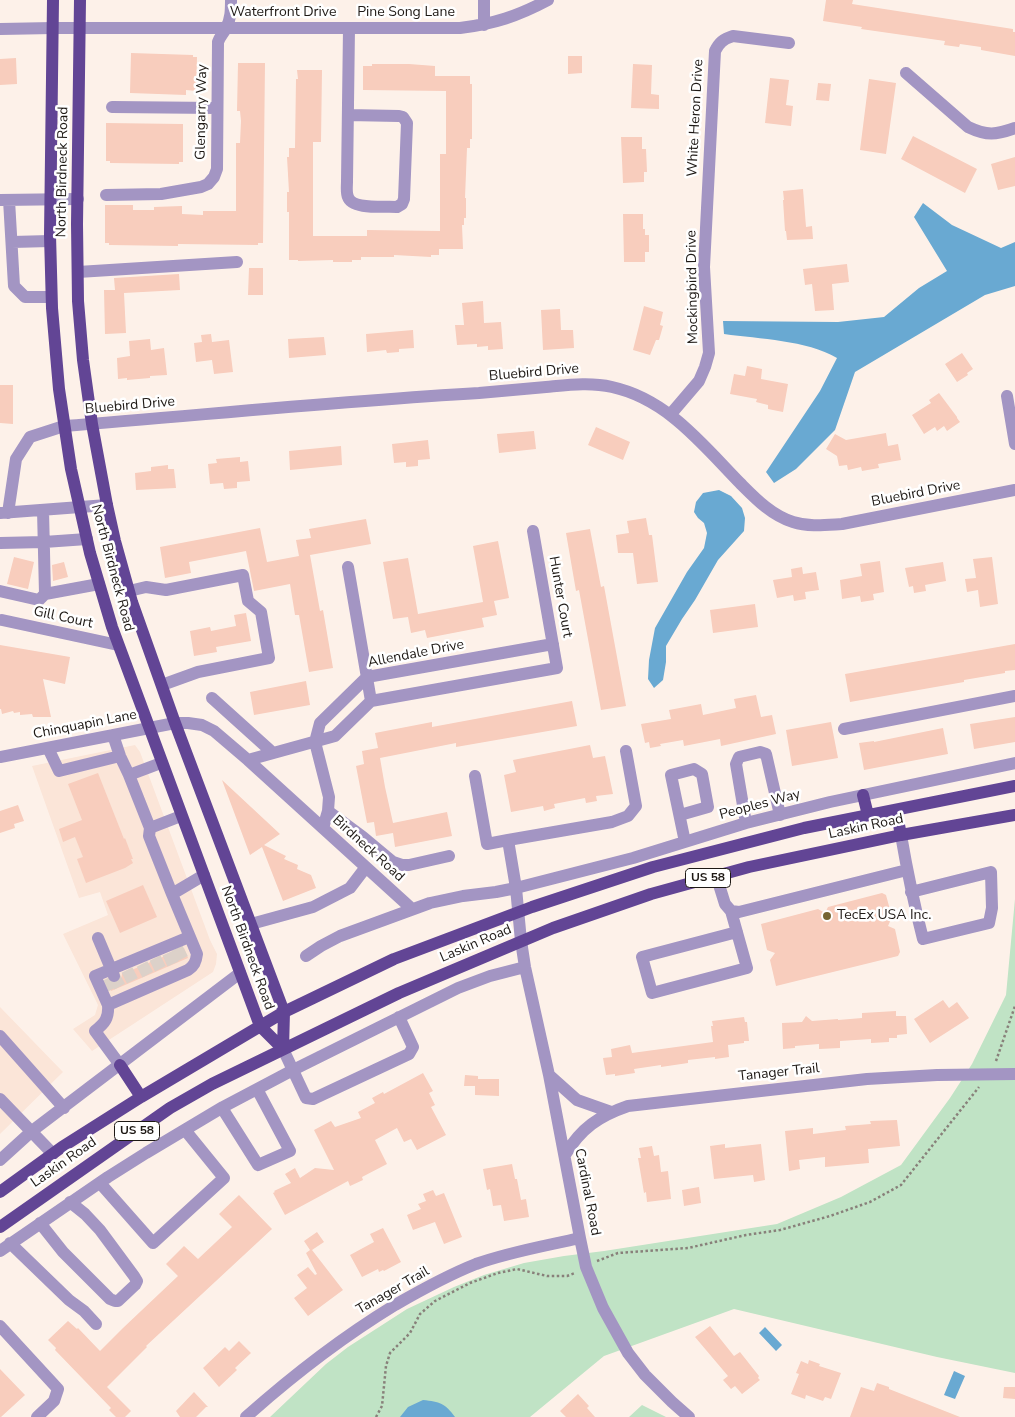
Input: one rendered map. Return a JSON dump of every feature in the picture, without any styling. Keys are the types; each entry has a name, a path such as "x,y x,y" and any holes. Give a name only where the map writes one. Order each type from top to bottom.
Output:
{"main road":[{"name":"North Birdneck Road","path":"53,0 50,200 51,296 58,389 71,469 99,584 118,645 148,728 260,1026 283,1049"},
{"name":"North Birdneck Road","path":"80,0 78,301 92,424 107,505 129,591 175,723 284,1012 283,1049"},
{"name":"Laskin Road","path":"0,1192 53,1154 141,1097 260,1026 284,1012 394,959 518,912 653,867 804,828 1015,786"},
{"path":"864,795 868,815"},
{"path":"896,810 901,835"},
{"name":"Laskin Road","path":"0,1227 170,1108 212,1084 399,993 553,928 651,894 716,875 901,835 1015,815"},
{"path":"120,1065 141,1097"}],"street":[{"name":"Glengarry Way","path":"106,195 161,194 200,187 208,184 214,177 217,169 218,42 231,16 231,0"},
{"path":"484,0 484,25"},
{"name":"Pine Song Lane","path":"349,28 460,28 484,25 506,19 548,0"},
{"name":"Waterfront Drive","path":"0,29 349,28 347,181 348,198 358,206 397,207 404,200 407,123 399,116 348,115"},
{"name":"White Heron Drive","path":"707,208 715,52 718,44 733,36 789,43"},
{"path":"906,73 968,127 980,133 992,134 1015,128"},
{"path":"112,108 217,108"},
{"path":"51,296 25,297 14,286 12,242 5,200 78,199"},
{"name":"Mockingbird Drive","path":"670,415 699,381 709,353 704,267 707,208"},
{"path":"12,242 50,241"},
{"path":"78,272 238,262"},
{"name":"Bluebird Drive","path":"4,513 16,459 30,437 64,426 585,383 612,387 651,401 692,434 761,504 791,522 816,526 842,524 1015,490"},
{"path":"1007,396 1015,444"},
{"path":"4,513 107,505"},
{"path":"43,510 45,594"},
{"name":"Hunter Court","path":"371,700 558,668 533,531"},
{"path":"0,544 87,539"},
{"path":"248,760 335,736 371,700 348,567"},
{"path":"129,591 146,587 166,590 243,575 248,601 261,612 269,658 198,672 162,685"},
{"path":"0,591 39,600 45,594 99,584"},
{"name":"Gill Court","path":"2,620 118,645"},
{"name":"Allendale Drive","path":"315,742 320,723 367,677 553,644"},
{"path":"844,729 1015,696"},
{"path":"212,698 273,753"},
{"name":"Chinquapin Lane","path":"0,757 175,723"},
{"name":"Birdneck Road","path":"175,723 202,725 214,731 412,909"},
{"path":"114,735 120,756 150,828 149,836 197,954 194,966 176,957"},
{"path":"315,742 329,797 328,811 323,828"},
{"path":"48,748 60,771 120,756"},
{"path":"475,776 488,844 612,822 628,816 636,806 626,751"},
{"path":"746,823 736,764 739,757 760,752 766,754 780,815"},
{"path":"129,775 161,763"},
{"name":"Peoples Way","path":"516,888 632,858 746,823 864,795 1015,764"},
{"path":"328,811 364,837 393,862 409,865 449,856"},
{"path":"680,815 685,842"},
{"path":"150,828 181,816"},
{"path":"901,835 911,892 923,939 988,923 992,908 991,872 911,892"},
{"path":"508,840 516,888 521,942"},
{"path":"251,924 313,908 350,888 366,867"},
{"path":"731,911 738,912 907,870"},
{"path":"172,894 204,875"},
{"path":"716,875 725,904 731,911 737,932 746,968 652,993 642,957 737,932"},
{"path":"306,956 340,936 430,903 516,888"},
{"path":"113,987 145,970 176,957 189,937"},
{"path":"98,938 113,987 109,1013 106,1020 95,1031 120,1065"},
{"name":"Cardinal Road","path":"521,942 550,1075 586,1268 603,1308 628,1353 645,1375 689,1417"},
{"path":"113,987 145,970 176,957"},
{"path":"96,1324 84,1311 5,1247 100,1182 257,1089 458,988 490,976 525,967"},
{"path":"0,1160 32,1131 240,973"},
{"path":"283,1049 306,1098 313,1099 409,1054 413,1047 399,1017"},
{"path":"0,1036 64,1108"},
{"name":"Tanager Trail","path":"565,1154 572,1142 584,1129 599,1118 628,1106 867,1079 1015,1074"},
{"path":"550,1075 577,1100 611,1112"},
{"path":"222,1108 258,1165 290,1150 257,1089"},
{"path":"0,1100 53,1154"},
{"path":"100,1182 153,1243 224,1178 185,1130"},
{"path":"40,1223 63,1252 110,1299 118,1300 137,1281 100,1230 70,1202"},
{"name":"Tanager Trail","path":"246,1417 325,1351 411,1296 456,1272 478,1263 524,1250 580,1238"},
{"path":"0,1326 58,1389 54,1401 38,1417"}],"path":[{"path":"376,1417 382,1406 385,1373 390,1353 410,1332 420,1314 435,1301 470,1283 498,1273 517,1269 547,1276 566,1276 618,1253 688,1248 746,1235 780,1230 870,1202 901,1185 990,1074 1000,1053 1015,1006"}],"shaded area":[{"path":"135,745 140,752 210,940 217,954 216,964 213,972 92,1051 73,1029 95,1015 98,1005 63,934 108,915 100,892 79,898 32,766"},
{"path":"0,1007 63,1072 0,1134"}],"green space":[{"path":"1015,899 1015,1373 937,1357 734,1309 604,1356 530,1417 270,1417 326,1364 348,1347 407,1309 484,1275 524,1263 564,1256 777,1224 841,1197 901,1165 950,1098 972,1064 1006,995"},
{"path":"642,1405 666,1417 629,1417"}],"water":[{"path":"923,203 952,225 1001,248 1015,242 1015,286 985,295 855,372 835,430 796,469 774,483 766,472 820,391 837,358 811,347 797,344 724,334 723,321 838,322 884,317 919,288 947,271 914,217"},
{"path":"719,490 731,496 742,508 745,518 744,531 718,560 666,646 663,680 654,688 648,679 649,660 655,628 687,572 704,548 707,533 704,523 694,512 696,502 703,493"},
{"path":"765,1327 782,1345 776,1351 759,1333"},
{"path":"954,1371 965,1376 955,1399 944,1395"},
{"path":"423,1400 442,1404 455,1417 400,1417 408,1407"}],"building":[{"path":"826,0 853,0 852,4 1013,29 1013,32 1015,32 1015,56 981,50 981,47 960,44 959,47 944,45 945,41 861,29 862,27 823,21"},
{"path":"131,53 193,55 193,57 197,57 196,91 186,90 186,95 130,93"},
{"path":"568,56 582,56 582,73 568,74"},
{"path":"16,58 17,84 0,85 0,59"},
{"path":"238,63 265,63 263,243 258,243 258,245 178,244 178,246 109,245 109,243 105,243 105,205 133,205 133,210 154,210 154,207 182,206 182,214 203,215 203,211 236,211 236,143 240,143 241,121 240,111 237,111"},
{"path":"372,64 435,66 435,76 470,76 470,84 472,84 472,139 470,139 470,148 467,148 466,218 464,218 464,225 462,225 463,249 439,249 439,255 431,255 431,257 394,255 394,257 361,257 361,260 352,260 352,262 289,260 287,157 289,157 289,148 295,148 297,70 322,70 321,142 313,142 313,236 367,236 367,230 440,231 440,154 446,154 446,91 363,90 363,66 372,66"},
{"path":"633,64 652,65 651,94 659,95 659,109 631,108"},
{"path":"770,78 789,80 786,105 793,106 791,126 765,123"},
{"path":"869,79 896,83 886,154 860,150"},
{"path":"818,83 831,84 829,101 816,100"},
{"path":"106,123 183,124 183,162 179,162 179,164 110,163 110,161 106,161"},
{"path":"913,136 977,169 965,193 901,159"},
{"path":"621,137 642,137 642,149 646,149 647,172 644,172 644,182 623,183"},
{"path":"1015,157 1015,186 998,190 991,164"},
{"path":"803,189 806,227 812,226 813,239 787,240 783,191"},
{"path":"623,214 643,214 643,229 645,229 645,235 649,235 649,252 645,252 645,262 624,262"},
{"path":"847,264 849,282 832,284 834,310 815,311 812,284 805,285 803,269"},
{"path":"249,268 263,268 263,295 248,295"},
{"path":"179,274 180,290 124,293 126,333 105,334 104,290 115,290 114,278"},
{"path":"483,301 484,323 501,322 503,349 488,350 488,346 477,347 477,344 457,345 455,325 464,325 462,303"},
{"path":"644,306 663,312 660,325 663,326 659,340 656,340 650,355 633,350"},
{"path":"560,309 561,330 573,330 574,348 543,350 541,310"},
{"path":"413,330 414,348 399,349 399,352 387,353 386,350 367,352 366,334"},
{"path":"211,334 212,342 229,340 233,372 214,374 212,360 196,362 194,343 202,342 201,335"},
{"path":"324,337 326,355 289,358 288,339"},
{"path":"150,339 151,350 164,348 167,375 127,380 127,378 118,379 117,358 130,356 129,341"},
{"path":"962,353 973,369 967,373 968,375 957,382 945,364"},
{"path":"747,366 762,369 761,379 788,384 783,412 768,409 768,405 756,402 757,399 730,394 734,374 745,376"},
{"path":"0,385 13,385 13,424 0,423"},
{"path":"939,393 960,422 947,431 944,426 937,431 935,427 924,434 912,415 931,403 929,400"},
{"path":"596,427 630,442 623,460 588,445"},
{"path":"534,431 536,449 499,453 497,434"},
{"path":"886,433 888,446 898,444 901,460 878,464 879,468 862,471 861,467 848,470 847,465 839,466 837,456 826,449 835,434 846,440"},
{"path":"428,440 430,459 418,460 418,466 406,467 406,462 394,463 392,444"},
{"path":"341,446 342,465 290,470 289,451"},
{"path":"240,457 240,462 248,461 250,481 237,482 237,488 224,489 223,483 210,484 208,464 217,463 216,459"},
{"path":"168,465 168,469 174,469 176,488 136,490 135,473 151,471 151,467"},
{"path":"646,518 649,535 652,535 658,582 637,584 633,553 618,553 616,535 629,533 627,521"},
{"path":"366,519 371,544 310,555 320,611 323,610 333,668 309,672 299,615 295,615 290,584 254,591 246,551 189,562 191,573 165,578 160,547 260,528 267,562 299,556 296,540 311,538 309,529"},
{"path":"590,529 601,587 604,586 626,706 601,710 579,590 576,591 566,533"},
{"path":"498,541 509,598 494,601 497,615 482,618 484,627 427,638 425,630 411,633 408,617 393,619 383,562 408,558 418,614 483,602 473,546"},
{"path":"14,557 34,562 28,589 7,584"},
{"path":"992,557 998,604 980,607 978,590 967,592 965,579 976,578 973,559"},
{"path":"880,561 884,592 873,594 874,600 861,602 860,596 842,599 840,580 862,576 860,564"},
{"path":"64,562 68,577 53,581 52,565"},
{"path":"943,562 946,581 925,585 926,591 914,593 913,586 909,587 905,568"},
{"path":"802,567 803,574 816,572 819,590 805,592 806,599 794,601 793,595 777,598 773,580 792,577 791,569"},
{"path":"755,604 758,627 713,633 710,610"},
{"path":"246,613 251,641 216,647 217,652 194,656 190,631 210,627 211,631 236,626 234,615"},
{"path":"1015,644 1015,670 964,680 964,682 850,702 845,674"},
{"path":"0,645 70,657 65,684 43,679 51,717 33,717 32,714 20,715 20,712 14,713 13,711 2,714 0,709"},
{"path":"306,681 310,705 254,715 250,692"},
{"path":"756,695 761,717 772,715 776,734 721,746 720,739 684,746 683,740 660,744 661,746 650,748 649,742 645,743 641,724 671,719 669,710 701,704 703,715 736,708 734,699"},
{"path":"572,701 577,726 456,747 456,743 380,758 393,823 447,812 452,836 395,847 393,833 376,836 374,822 367,823 356,766 364,764 362,751 378,748 375,733 432,722 432,727"},
{"path":"1015,717 1015,742 974,749 970,724"},
{"path":"831,722 838,758 792,766 786,730"},
{"path":"943,728 948,754 864,770 859,743 874,742"},
{"path":"590,745 593,758 605,756 613,794 596,796 597,801 586,803 585,798 554,804 555,808 544,811 543,806 511,812 504,775 516,772 513,760"},
{"path":"98,773 125,838 133,863 86,883 77,859 83,857 75,837 63,842 59,829 82,820 68,784"},
{"path":"222,780 280,834 264,845 286,856 284,859 298,865 297,869 311,875 316,888 283,901 262,847 250,855"},
{"path":"18,805 24,821 14,824 15,828 0,833 0,811"},
{"path":"143,885 157,917 120,933 106,901"},
{"path":"882,893 886,895 892,917 888,926 895,929 900,952 898,956 776,986 770,960 775,953 767,950 761,924 818,909 825,913 828,907"},
{"path":"184,948 188,958 111,991 106,980 117,984 121,980 122,974"},
{"path":"943,1000 949,1008 957,1002 969,1018 930,1043 914,1019"},
{"path":"896,1011 896,1016 906,1016 907,1034 897,1035 897,1038 889,1038 889,1042 871,1043 871,1039 840,1041 840,1048 819,1049 819,1044 783,1049 782,1023 802,1022 806,1016 812,1021 838,1020 862,1018 862,1013"},
{"path":"744,1017 745,1022 747,1022 749,1041 728,1045 729,1057 688,1060 688,1063 634,1069 635,1073 615,1076 615,1074 606,1075 603,1058 612,1057 611,1049 630,1045 632,1053 713,1042 712,1021"},
{"path":"423,1073 433,1091 429,1093 435,1105 431,1107 446,1135 417,1150 411,1139 404,1142 397,1128 375,1140 387,1164 362,1177 363,1180 350,1186 348,1181 285,1215 273,1193 291,1183 285,1174 295,1168 300,1178 315,1168 334,1170 314,1130 331,1121 335,1127 361,1118 358,1112 375,1103 372,1098 383,1092 384,1094"},
{"path":"465,1075 478,1076 478,1079 499,1079 499,1096 475,1095 475,1086 464,1086"},
{"path":"897,1120 900,1146 868,1149 869,1163 825,1167 825,1157 799,1160 800,1169 789,1171 785,1131 813,1128 813,1134 846,1130 845,1126 871,1124 870,1121"},
{"path":"725,1144 725,1148 761,1144 765,1180 754,1182 753,1175 714,1179 710,1146"},
{"path":"652,1146 654,1156 659,1155 661,1172 668,1171 671,1199 647,1202 638,1158 641,1158 639,1148"},
{"path":"512,1164 521,1200 526,1199 529,1217 504,1221 501,1205 493,1206 490,1189 487,1190 483,1169"},
{"path":"699,1187 701,1203 684,1206 682,1190"},
{"path":"433,1190 436,1196 444,1193 462,1237 444,1244 435,1222 413,1230 407,1215 421,1209 418,1204 426,1201 423,1194"},
{"path":"239,1195 272,1229 146,1346 107,1387 131,1411 125,1417 116,1417 109,1410 111,1408 55,1350 56,1348 48,1340 68,1321 78,1328 100,1351 178,1276 166,1264 184,1246 198,1259 232,1227 219,1214"},
{"path":"383,1228 401,1262 384,1271 379,1272 378,1269 362,1277 350,1255 374,1242 370,1234"},
{"path":"317,1232 324,1242 312,1250 343,1290 308,1316 294,1298 307,1288 297,1275 308,1267 315,1275 317,1274 306,1253 310,1250 304,1241"},
{"path":"710,1326 734,1356 740,1352 759,1376 760,1380 742,1394 735,1386 731,1389 723,1380 728,1376 695,1337"},
{"path":"239,1341 251,1353 219,1387 203,1368 225,1347 229,1351"},
{"path":"809,1360 820,1364 819,1366 841,1373 831,1399 825,1397 823,1401 806,1395 805,1399 791,1394 799,1374 796,1373 801,1361 808,1364"},
{"path":"0,1369 25,1395 1,1417 0,1417"},
{"path":"877,1383 960,1417 850,1417 861,1387 874,1391"},
{"path":"1004,1387 1015,1387 1015,1399 1003,1398"},
{"path":"194,1392 208,1407 196,1417 180,1417 176,1411"},
{"path":"578,1394 589,1406 587,1408 595,1417 566,1417 560,1411"}],"tunnel":[{"path":"177,948 183,960"},
{"path":"168,953 173,964"},
{"path":"155,958 161,970"},
{"path":"142,964 148,975"},
{"path":"127,970 133,982"},
{"path":"114,976 120,987"},
{"path":"106,979 112,991"}],"place":[{"name":"TecEx USA Inc.","path":"827,916"}]}
